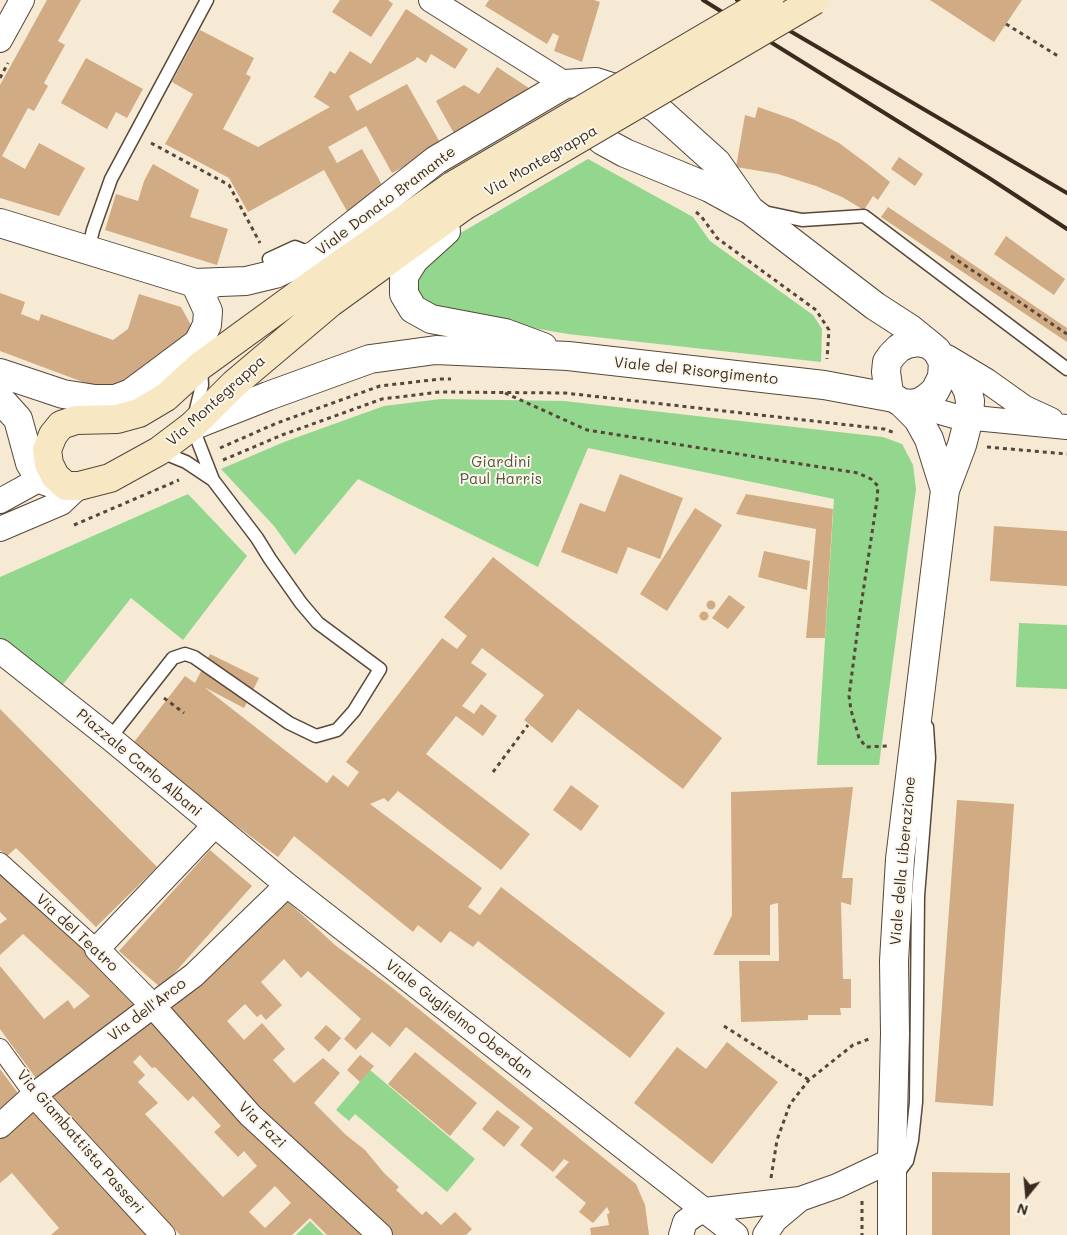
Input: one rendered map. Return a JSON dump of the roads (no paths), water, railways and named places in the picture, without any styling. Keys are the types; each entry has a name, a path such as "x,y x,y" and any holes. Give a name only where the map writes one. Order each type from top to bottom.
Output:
{"main road":[{"name":"Via Montegrappa","path":"458,196 234,384 192,426 159,452 110,478 62,484 55,476 49,464 48,450 53,435 61,425 76,420 117,419 139,413 166,397 199,354 314,283 458,196 760,14 815,0"}],"street":[{"path":"0,40 22,0"},
{"path":"432,0 565,84 596,82 622,90 656,108 718,163 750,210"},
{"path":"565,84 571,103 583,125 603,140 625,153 710,188 750,210"},
{"name":"Viale Donato Bramante","path":"194,283 246,282 275,274 315,254 436,160 565,84"},
{"name":"Viale del Risorgimento","path":"458,196 445,232 414,260 404,276 404,294 412,309 431,319 505,333 568,356"},
{"name":"Viale della Liberazione","path":"750,210 875,306 909,328 937,352 962,379 968,390 970,400 969,418 962,445 945,490 918,705 902,780 894,961 895,1033 892,1235"},
{"name":"Viale Donato Bramante","path":"0,223 194,283 245,290 277,291 314,283"},
{"path":"0,373 63,394 95,399 115,399 131,393 199,354 207,325 208,311 194,283"},
{"path":"875,306 886,334 890,359 886,372 886,385 889,393 902,402 954,416 1066,427"},
{"path":"825,375 863,373 890,359 907,344 919,342 987,381 1025,408 1066,427"},
{"name":"Viale del Risorgimento","path":"192,426 370,359 436,350 568,356 825,375 902,402"},
{"path":"902,402 920,402 935,391 944,371 937,352"},
{"path":"0,399 18,419 30,463 62,484"},
{"name":"Viale della Liberazione","path":"902,402 918,419 928,439 945,490"},
{"path":"0,501 62,484"},
{"path":"0,529 61,503 62,484"},
{"name":"Piazzale Carlo Albani","path":"0,651 110,738 214,826 97,949"},
{"name":"Viale Guglielmo Oberdan","path":"214,826 736,1235"},
{"name":"Via del Teatro","path":"0,862 97,949 153,1006"},
{"name":"Via dell'Arco","path":"0,1126 34,1095 194,975 287,885"},
{"name":"Via Fazi","path":"153,1006 250,1115 380,1235"},
{"name":"Via Giambattista Passeri","path":"0,1048 34,1095 163,1235"},
{"path":"681,1235 685,1222 704,1210 800,1199 837,1186 892,1171"},
{"path":"765,1235 775,1220 800,1199"}],"lane":[{"path":"88,251 93,230 111,179 207,0"},
{"path":"750,210 802,220 864,216 1067,369"},
{"path":"269,259 295,247 315,254"},
{"path":"110,738 173,658 185,654 194,656 289,723 316,736 337,730 354,710 380,669 318,623 301,603 257,538 213,480 192,426 202,385 199,354"},
{"path":"159,452 186,462 213,480"},
{"path":"892,1171 907,1162 912,1140 916,1102 918,896 929,758 927,726 918,705"}],"railway":[{"path":"703,0 989,178 1067,229"},
{"path":"737,0 1067,193"}],"park label":[{"name":"Giardini Paul Harris","path":"501,470"}]}
